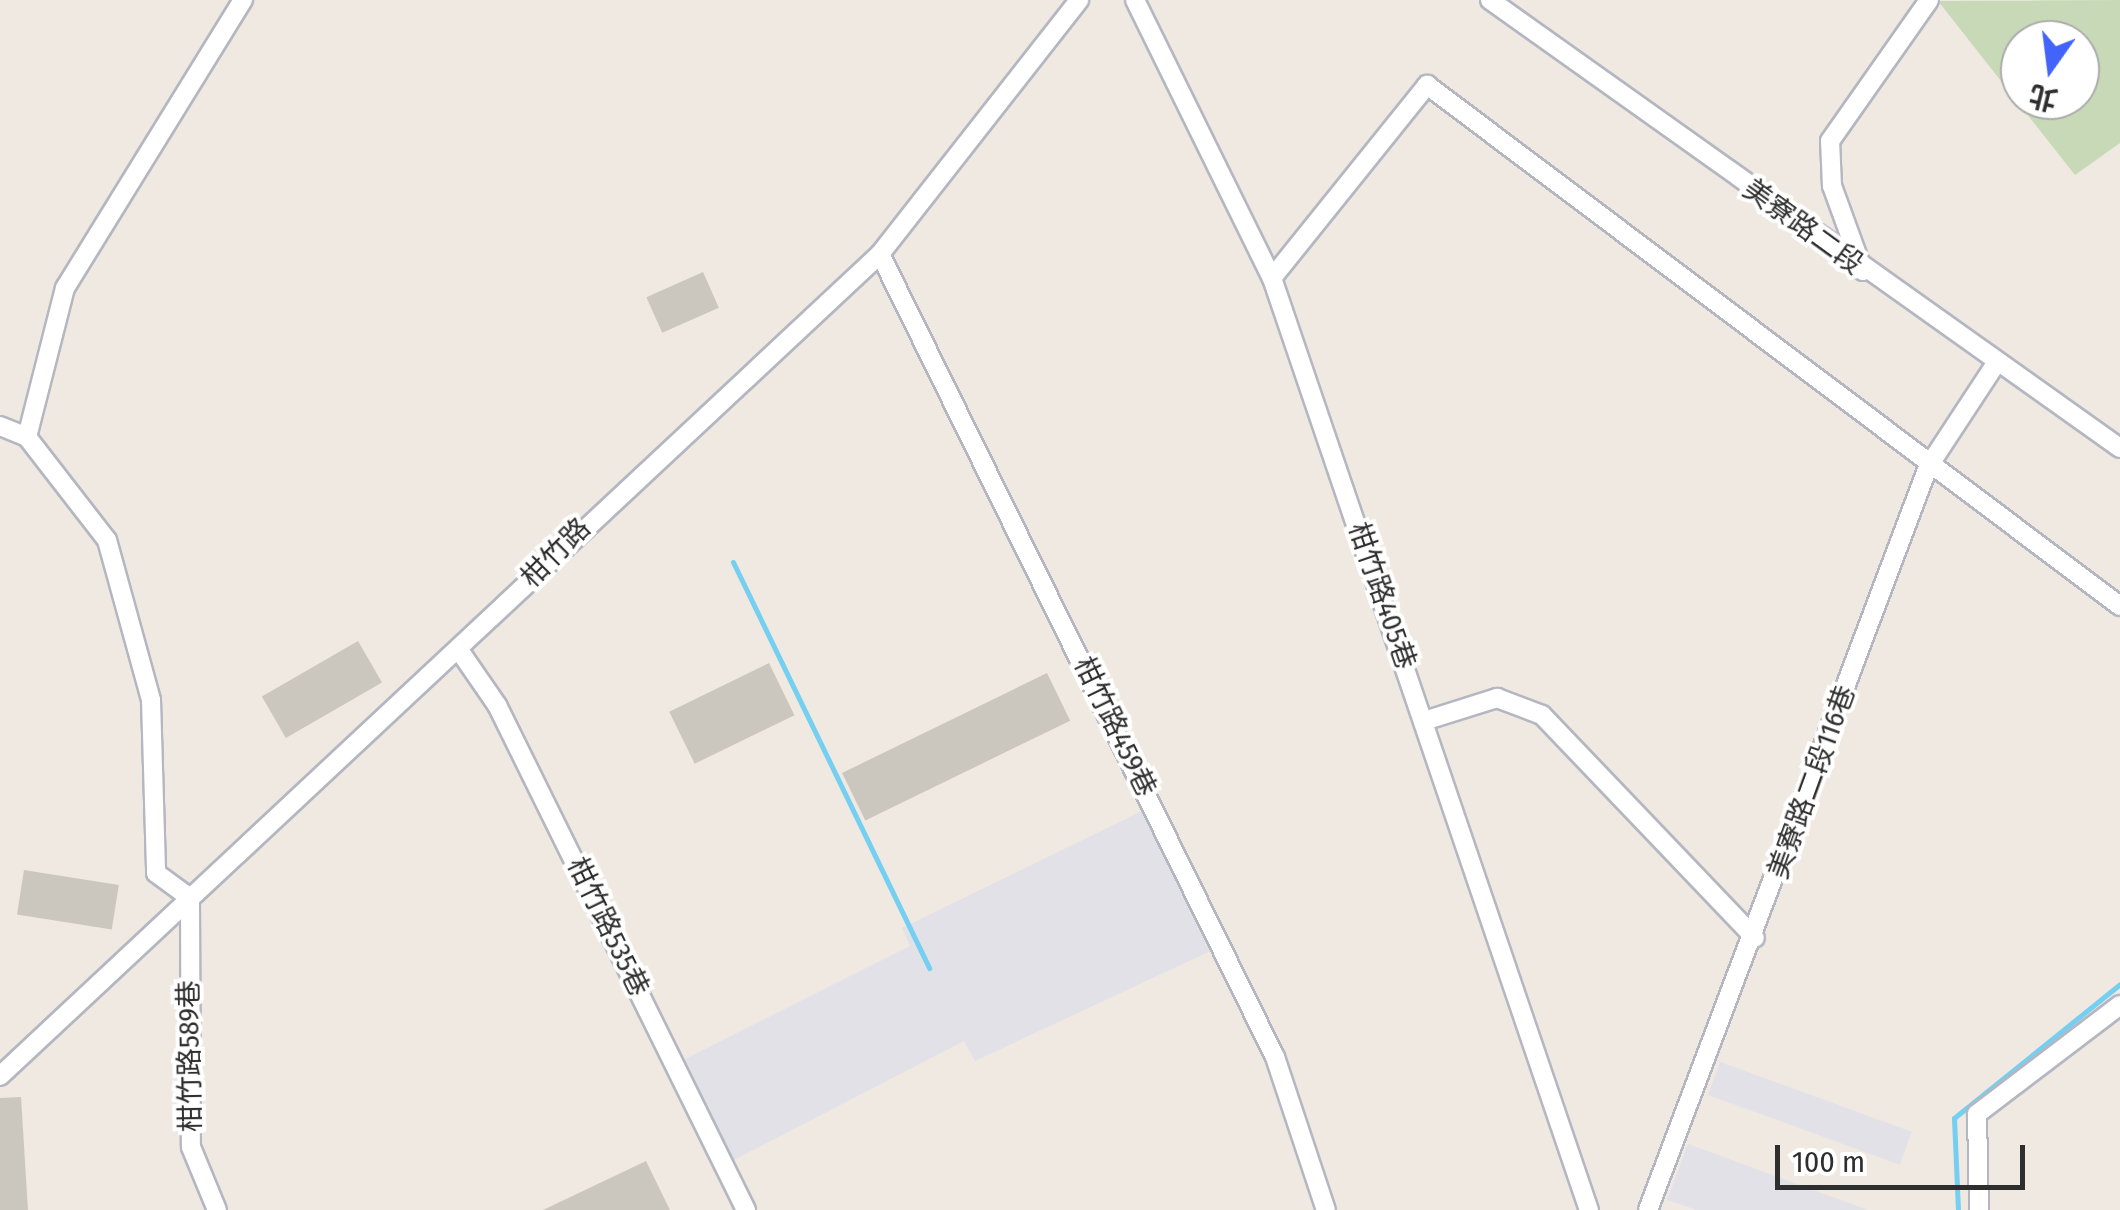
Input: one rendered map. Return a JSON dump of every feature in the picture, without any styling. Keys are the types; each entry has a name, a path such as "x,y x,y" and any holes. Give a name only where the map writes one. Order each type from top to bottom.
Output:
{"street":[{"path":"26,437 65,288 242,0"},
{"name":"柑竹路","path":"0,1076 880,254 1079,0"},
{"name":"柑竹路405巷","path":"1135,0 1272,278 1589,1210"},
{"name":"美寮路二段","path":"1490,0 1863,272 2120,448"},
{"path":"1863,272 1832,186 1830,141 1930,0"},
{"path":"1272,278 1427,85 1928,467 2120,606"},
{"name":"柑竹路459巷","path":"880,254 1275,1057 1326,1210"},
{"name":"美寮路二段116巷","path":"1648,1210 1755,938 1928,467 1995,365"},
{"path":"0,426 26,437 107,540 151,700 156,874 190,898"},
{"name":"柑竹路535巷","path":"459,650 498,704 746,1210"},
{"path":"1424,721 1497,698 1542,714 1755,938"},
{"name":"柑竹路589巷","path":"190,898 191,1147 217,1210"},
{"path":"1980,1210 1977,1114 2120,1005"}],"shaded area":[{"path":"1142,811 1217,948 975,1061 964,1041 730,1162 677,1063 910,946 902,928"},
{"path":"1720,1062 1912,1132 1900,1165 1708,1095"},
{"path":"1688,1144 1868,1210 1697,1210 1667,1200"}],"green space":[{"path":"2120,0 2120,143 2075,175 2032,120 2100,120 2100,20 2000,20 2000,80 1938,1"}],"building":[{"path":"703,272 719,308 662,333 646,297"},
{"path":"358,641 382,683 286,738 262,696"},
{"path":"769,663 794,715 695,764 669,712"},
{"path":"1047,673 1070,721 865,821 842,773"},
{"path":"24,870 119,885 112,929 17,914"},
{"path":"21,1097 28,1210 0,1210 0,1098"},
{"path":"646,1161 670,1210 543,1210"}],"waterway":[{"path":"733,562 929,968"},
{"path":"1958,1210 1954,1118 2120,984"}]}
